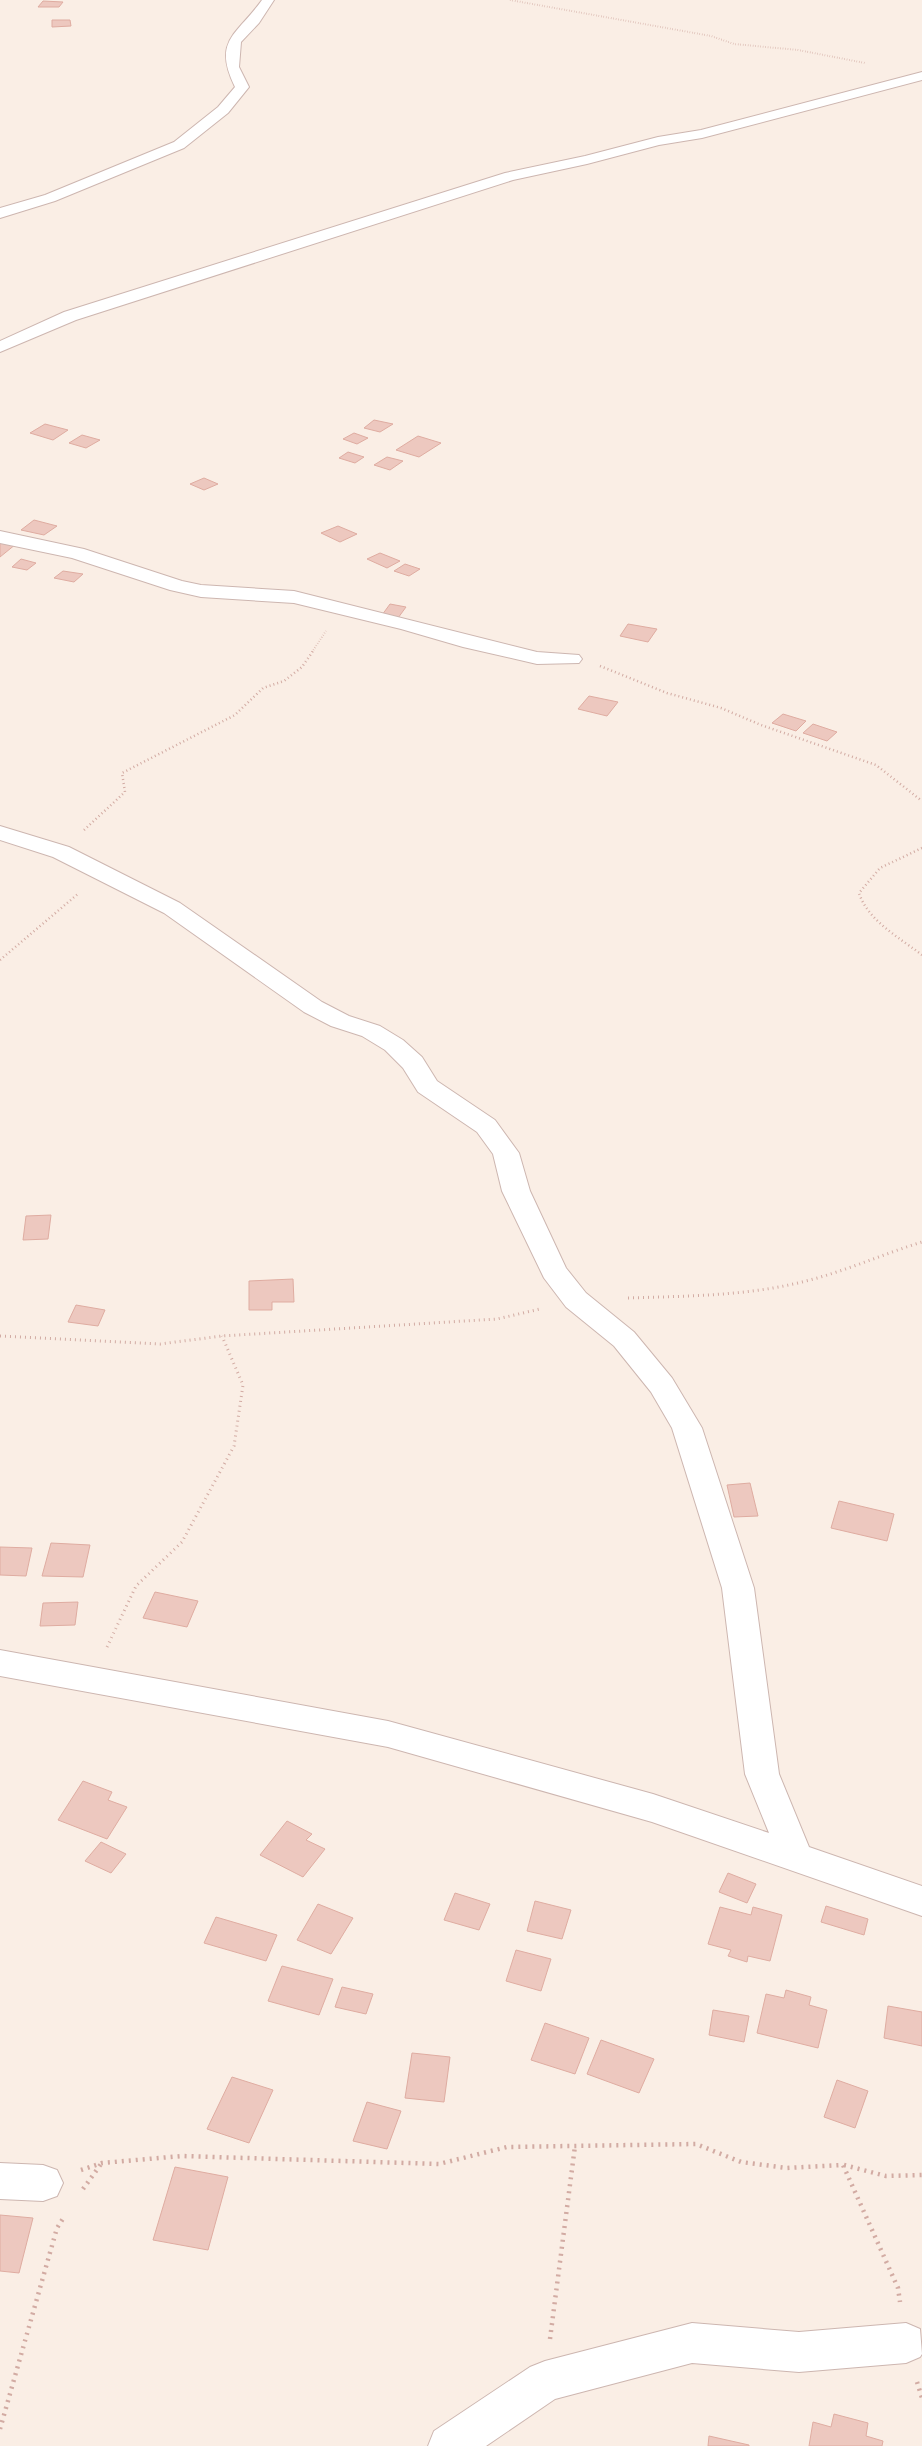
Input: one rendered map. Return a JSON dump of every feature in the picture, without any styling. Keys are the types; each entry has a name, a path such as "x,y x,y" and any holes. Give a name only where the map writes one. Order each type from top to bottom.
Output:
{"street":[{"path":"0,213 50,198 179,144 223,110 242,86 232,67 234,41 254,20 268,0"},
{"path":"0,347 70,316 510,176 587,160 658,141 702,134 922,76"},
{"path":"0,537 77,554 177,586 202,591 294,597 407,624 470,643 537,658 572,659"},
{"path":"0,834 62,852 172,908 312,1007 340,1021 370,1031 394,1045 413,1063 428,1086 486,1126 506,1152 516,1191 554,1271 576,1300 624,1339 662,1385 687,1428 738,1588 762,1774 796,1858"},
{"path":"0,1663 388,1734 653,1808 922,1901"},
{"path":"0,2181 43,2183"},
{"path":"449,2446 545,2381 692,2343 799,2352 906,2342"}],"path":[{"path":"510,0 710,36 734,44 798,50 865,63"},
{"path":"62,852 125,792 122,773 142,761 180,745 234,715 263,688 284,681 302,667 325,633 326,625 340,608"},
{"path":"572,659 600,666 667,693 721,708 770,729 876,765 922,801"},
{"path":"922,848 890,859 877,869 859,893 860,902 867,911 922,955"},
{"path":"0,960 77,896 98,869"},
{"path":"0,1336 160,1344 222,1336 497,1319 576,1300 733,1294 806,1281 922,1242"},
{"path":"92,1680 136,1586 182,1542 234,1446 243,1385 222,1336"},
{"path":"43,2183 102,2163 182,2156 439,2164 507,2147 696,2144 741,2162 787,2168 843,2165 886,2176 922,2174"},
{"path":"545,2381 575,2146"},
{"path":"80,2195 102,2163"},
{"path":"843,2165 898,2288 906,2342"},
{"path":"0,2429 57,2228 68,2212"}],"building":[{"path":"43,1 63,2 59,7 38,7"},
{"path":"52,20 70,20 71,26 52,27"},
{"path":"374,420 393,424 380,432 364,428"},
{"path":"45,424 68,430 53,440 30,433"},
{"path":"354,433 368,438 357,444 343,439"},
{"path":"82,435 100,440 86,448 69,443"},
{"path":"418,436 441,443 419,457 396,450"},
{"path":"348,452 364,457 355,463 339,458"},
{"path":"387,457 403,461 390,470 374,465"},
{"path":"204,478 218,484 204,490 190,484"},
{"path":"34,520 57,526 44,535 21,530"},
{"path":"338,526 357,534 340,542 321,533"},
{"path":"0,541 16,544 0,557"},
{"path":"380,553 400,561 387,568 367,559"},
{"path":"21,559 36,563 27,570 12,567"},
{"path":"405,564 420,569 409,576 394,571"},
{"path":"63,571 83,574 74,582 54,578"},
{"path":"390,604 406,607 398,618 382,615"},
{"path":"628,624 657,629 648,642 620,636"},
{"path":"589,696 618,702 607,716 578,709"},
{"path":"783,714 806,721 796,731 772,723"},
{"path":"813,724 837,732 827,741 803,733"},
{"path":"51,1215 48,1239 23,1240 26,1216"},
{"path":"293,1279 294,1302 272,1302 272,1310 249,1310 249,1281"},
{"path":"76,1305 105,1310 98,1326 68,1322"},
{"path":"750,1483 758,1516 734,1517 727,1485"},
{"path":"839,1501 894,1514 887,1541 831,1528"},
{"path":"51,1543 90,1545 83,1577 42,1576"},
{"path":"0,1547 32,1548 26,1576 0,1575"},
{"path":"155,1592 198,1601 187,1627 143,1618"},
{"path":"78,1602 75,1625 40,1626 43,1603"},
{"path":"83,1781 112,1792 108,1800 127,1807 107,1839 58,1820"},
{"path":"287,1821 312,1834 306,1840 325,1849 303,1877 260,1855"},
{"path":"101,1842 126,1854 111,1873 85,1861"},
{"path":"728,1873 756,1884 747,1903 719,1892"},
{"path":"455,1893 490,1904 479,1930 444,1920"},
{"path":"535,1901 571,1910 562,1939 527,1931"},
{"path":"318,1904 353,1918 331,1954 297,1940"},
{"path":"826,1906 868,1919 864,1935 821,1922"},
{"path":"720,1907 751,1915 753,1907 782,1915 770,1961 748,1956 747,1962 728,1956 731,1950 708,1944"},
{"path":"216,1917 277,1935 266,1961 204,1943"},
{"path":"516,1950 551,1959 541,1991 506,1981"},
{"path":"282,1966 333,1979 319,2015 268,2001"},
{"path":"342,1987 373,1994 366,2014 335,2007"},
{"path":"786,1990 811,1997 809,2005 827,2010 818,2048 757,2033 766,1994 784,1998"},
{"path":"888,2006 922,2012 922,2046 884,2038"},
{"path":"713,2010 749,2016 744,2042 709,2035"},
{"path":"545,2023 589,2038 575,2074 531,2060"},
{"path":"601,2040 654,2059 639,2093 587,2074"},
{"path":"412,2053 450,2057 444,2102 405,2098"},
{"path":"232,2077 273,2090 249,2143 207,2129"},
{"path":"837,2080 868,2091 855,2128 824,2117"},
{"path":"367,2102 401,2111 387,2149 353,2141"},
{"path":"175,2167 228,2177 208,2250 153,2240"},
{"path":"0,2215 33,2218 19,2273 0,2271"},
{"path":"834,2414 868,2423 866,2436 883,2441 882,2446 809,2446 813,2422 831,2427"},
{"path":"709,2436 749,2445 749,2446 708,2446"}]}
